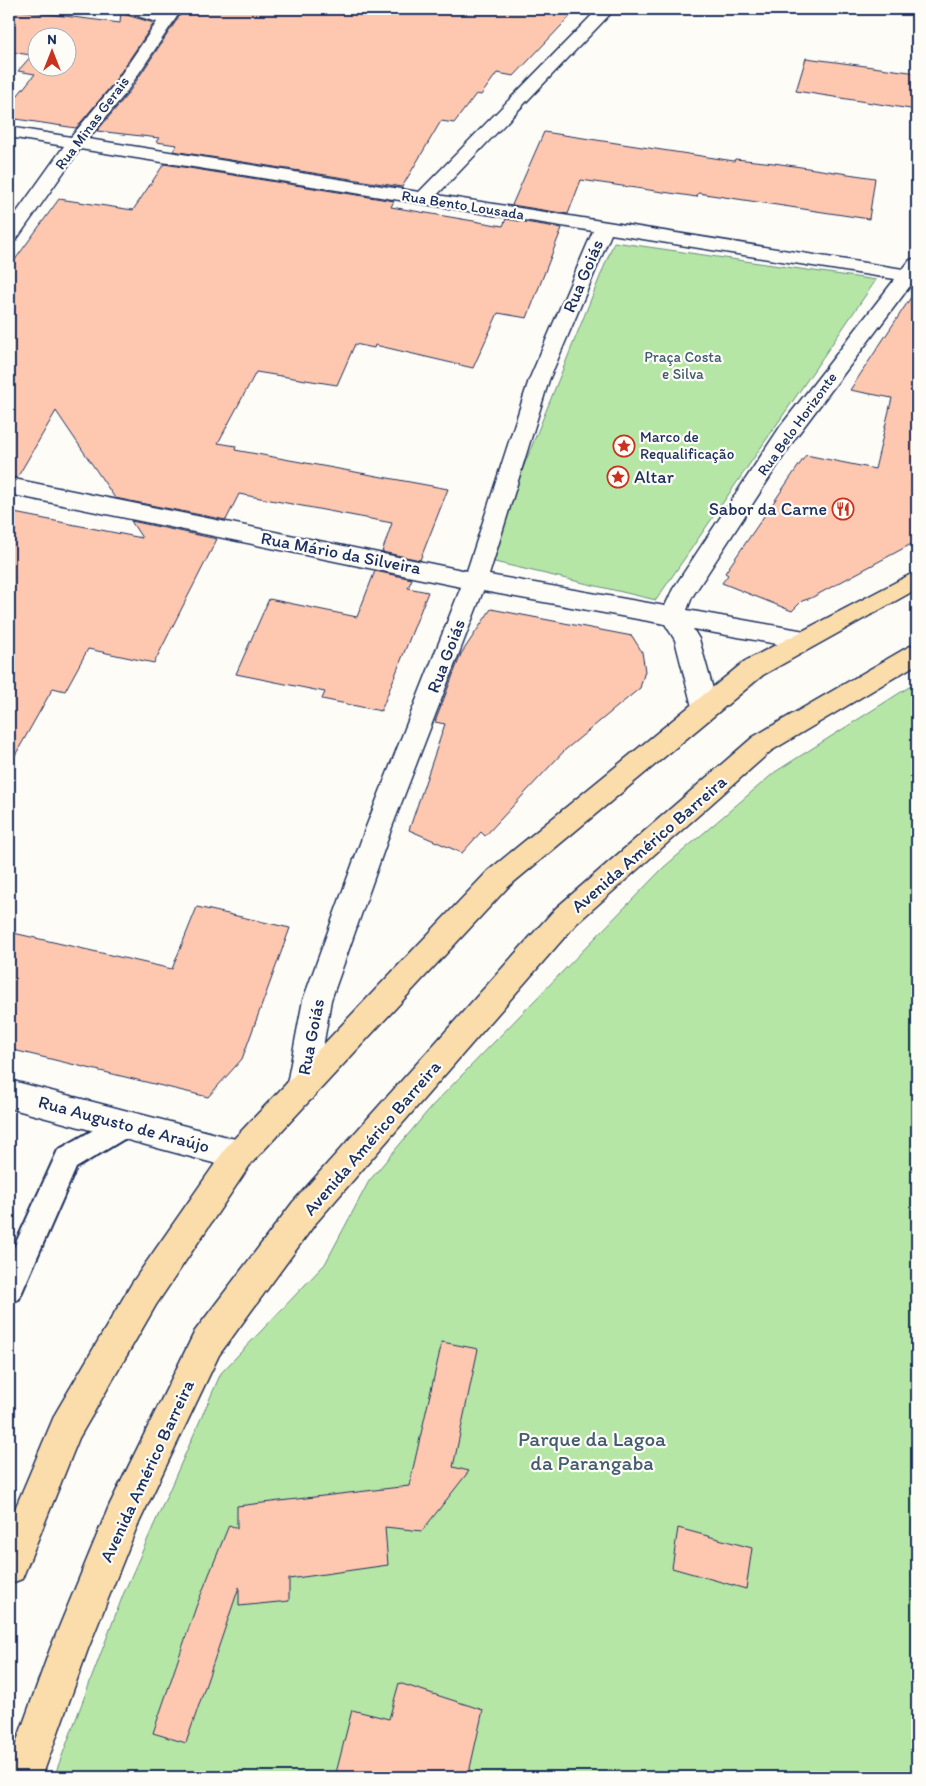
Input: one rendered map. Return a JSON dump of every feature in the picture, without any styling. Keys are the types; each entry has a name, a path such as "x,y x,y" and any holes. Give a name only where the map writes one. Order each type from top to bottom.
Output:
{"main road":[{"path":"9,1566 19,1516 71,1417 144,1294 239,1155 498,879 754,668 917,579"},
{"name":"Avenida Américo Barreira","path":"23,1777 69,1648 122,1519 207,1343 304,1213 566,916 762,744 917,653"}],"street":[{"path":"130,9 170,14"},
{"path":"424,198 607,9"},
{"name":"Rua Minas Gerais","path":"9,236 76,142 119,90 170,14"},
{"name":"Rua Bento Lousada","path":"9,132 604,228 915,272"},
{"name":"Rua Goiás","path":"301,1089 317,1000 379,827 475,581 539,380 604,228"},
{"name":"Rua Belo Horizonte","path":"673,617 681,595 788,432 915,272"},
{"name":"Rua Mário da Silveira","path":"9,486 475,581 805,640"},
{"path":"673,617 687,639 705,707"},
{"name":"Rua Augusto de Araújo","path":"9,1094 239,1155"}],"lane":[{"path":"9,1289 67,1159 125,1124"}],"green space":[{"name":"Praça Costa e Silva","path":"614,242 876,280 656,600 486,560"},
{"name":"Parque da Lagoa da Parangaba","path":"917,682 917,1777 54,1777 123,1595 221,1373 325,1264 369,1181 432,1106 664,867 775,772"}],"building":[{"path":"9,9 120,23 121,11 123,14 154,23 112,85 76,128 9,118 9,106 32,78 78,78 78,28 28,28 28,54 9,52"},
{"path":"184,9 577,9 514,76 497,73 481,95 476,94 454,123 441,121 402,187 173,151 177,145 156,142 159,138 97,131 127,95"},
{"path":"806,58 917,73 917,110 796,91"},
{"path":"28,60 28,73 18,71"},
{"path":"544,132 734,161 735,159 774,163 875,178 869,219 698,193 697,197 581,180 568,214 512,205"},
{"path":"164,164 394,201 391,207 503,226 506,219 562,228 527,318 498,313 473,368 375,345 374,348 355,344 337,385 256,372 218,443 236,446 235,450 448,489 420,560 382,552 392,523 239,494 226,520 115,498 56,411 17,478 9,476 9,268 59,199 133,210"},
{"name":"Sabor da Carne","path":"917,288 917,541 811,598 802,601 792,611 722,583 728,575 725,573 806,455 875,469 892,398 850,390"},
{"path":"9,512 142,538 131,521 217,539 154,663 88,649 65,691 53,688 9,766"},
{"path":"375,571 412,579 408,588 428,592 381,711 322,699 325,692 236,674 269,599 357,617"},
{"path":"491,609 632,636 642,652 645,671 640,688 565,750 485,836 481,832 462,853 409,830 445,724 435,722 461,654"},
{"path":"197,907 290,928 242,1059 208,1097 9,1049 9,932 172,969"},
{"path":"442,1342 478,1349 453,1467 469,1471 422,1531 385,1527 388,1565 289,1579 289,1601 239,1606 239,1587 186,1743 153,1733 196,1607 229,1525 237,1528 237,1506 409,1486"},
{"path":"678,1528 752,1548 746,1589 672,1568"},
{"path":"399,1683 483,1710 468,1777 335,1777 352,1710 389,1719"}],"place":[{"name":"Marco de Requalificação","path":"624,446"},
{"name":"Altar","path":"618,477"},
{"name":"Sabor da Carne","path":"843,509"}]}
